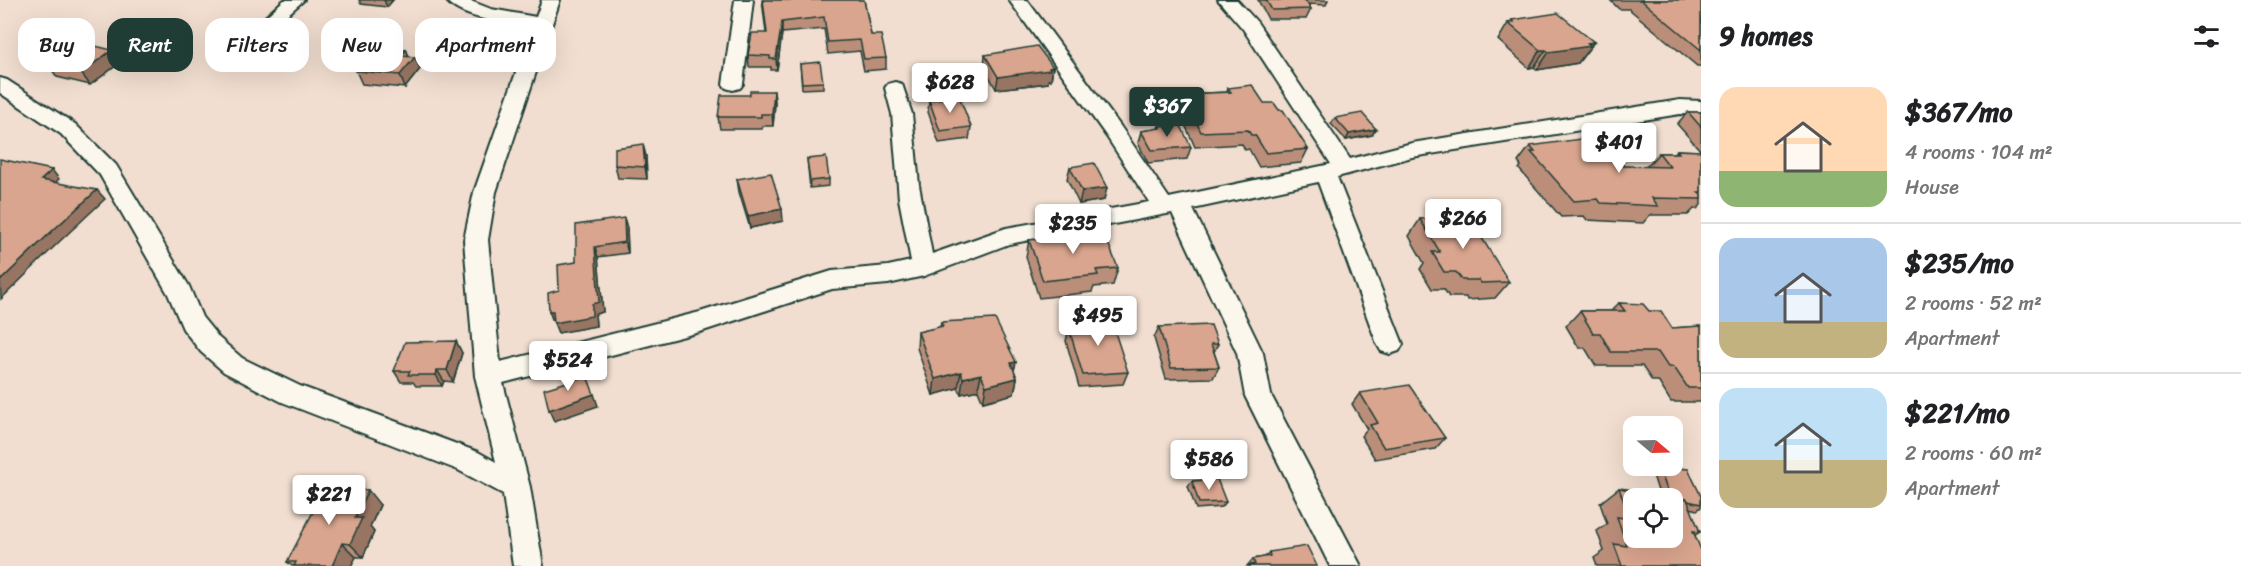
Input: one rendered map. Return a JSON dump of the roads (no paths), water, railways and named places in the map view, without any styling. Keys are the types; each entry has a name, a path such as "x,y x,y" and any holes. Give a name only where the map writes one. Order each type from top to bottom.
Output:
{"street":[{"path":"273,18 295,0"},
{"path":"455,0 469,9 495,17 510,18"},
{"path":"546,18 551,0"},
{"path":"734,84 744,0"},
{"path":"1018,0 1114,132 1171,205 1250,353 1258,396 1346,566"},
{"path":"1227,0 1250,26 1334,170 1390,344"},
{"path":"527,72 485,192 476,240 488,376 516,487 528,566"},
{"path":"0,84 68,129 108,170 180,293 192,322 210,345 233,365 291,394 468,461 516,487"},
{"path":"895,88 903,106 905,154 914,233 924,267"},
{"path":"488,376 700,322 832,280 888,275 924,267 1006,236 1171,205 1334,170 1413,150 1680,107 1701,108"}]}
